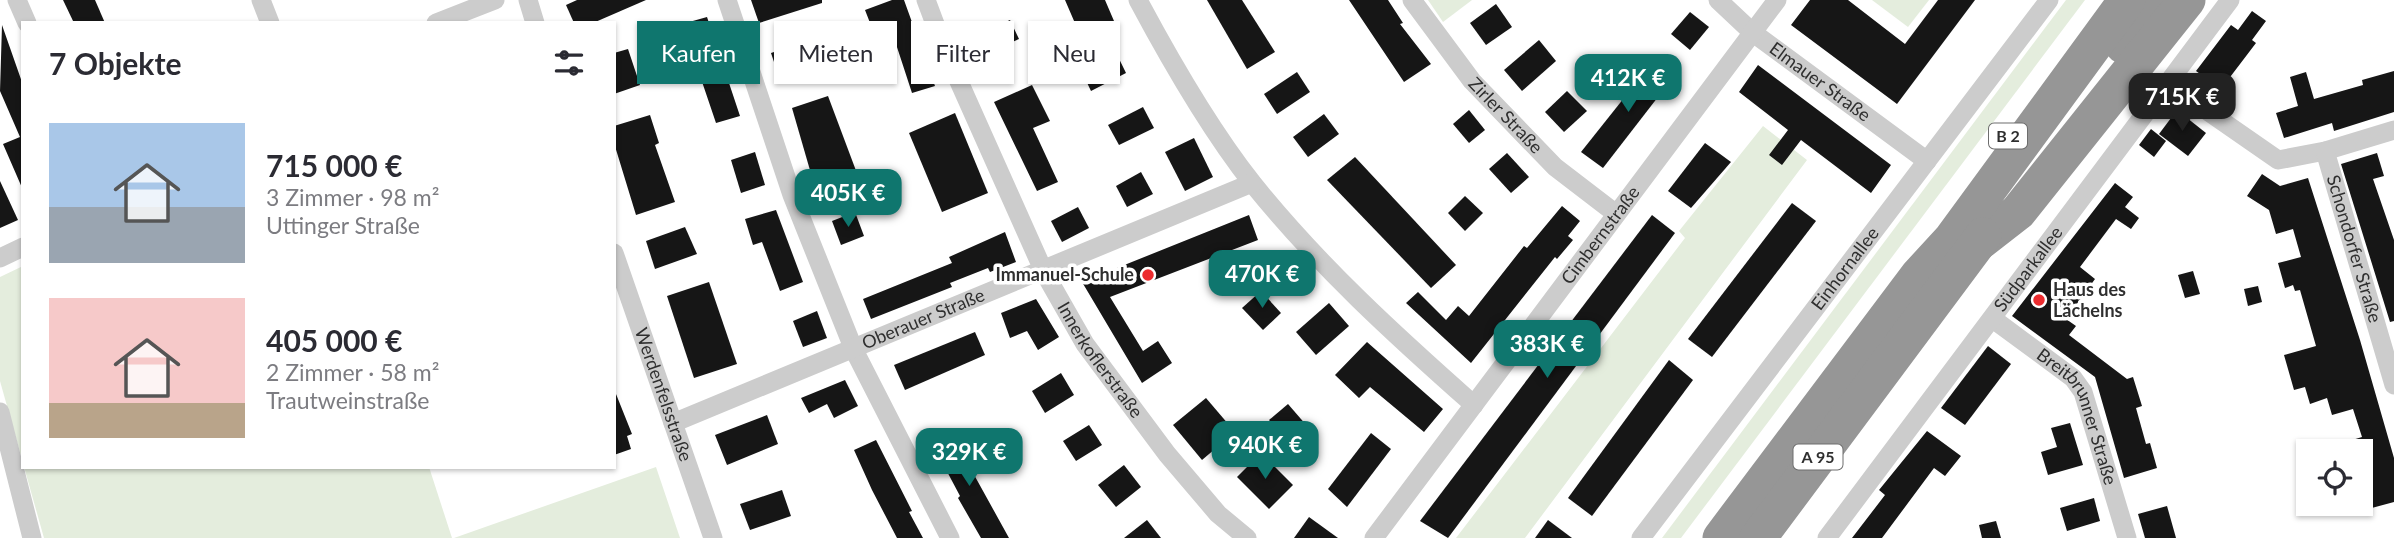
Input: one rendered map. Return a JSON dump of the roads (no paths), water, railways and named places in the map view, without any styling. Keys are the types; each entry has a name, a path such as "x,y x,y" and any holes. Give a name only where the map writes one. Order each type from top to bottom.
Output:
{"highway":[{"name":"B 2","path":"1721,538 1918,276 1942,230 2103,0"},
{"path":"1918,276 1952,239 2127,0"},
{"path":"1978,243 2156,0"},
{"path":"1978,243 2018,212 2186,0"},
{"name":"A 95","path":"1758,538 1978,243"}],"street":[{"path":"17,0 26,21"},
{"path":"261,0 270,21"},
{"path":"441,21 495,0"},
{"path":"528,0 535,21"},
{"path":"726,0 792,195 854,351 950,538"},
{"name":"Innerkoflerstraße","path":"926,0 1044,272 1085,344 1131,409 1218,514 1247,538"},
{"path":"1138,0 1169,57 1252,183 1360,304 1474,405"},
{"name":"Zirler Straße","path":"1412,0 1472,81 1555,167 1615,213"},
{"name":"Elmauer Straße","path":"1718,0 1752,32 1927,160"},
{"name":"Cimbernstraße","path":"1374,538 1777,0"},
{"name":"Einhornallee","path":"1641,538 2049,0"},
{"name":"Südparkallee","path":"1827,538 2230,0"},
{"path":"2167,83 2278,160 2325,151 2394,130"},
{"name":"Schondorfer Straße","path":"2325,151 2394,385"},
{"name":"Oberauer Straße","path":"673,423 854,351 1252,183"},
{"path":"0,258 21,248"},
{"name":"Werdenfelsstraße","path":"616,259 713,538"},
{"name":"Breitbrunner Straße","path":"1993,319 2073,378 2083,392 2127,538"},
{"path":"0,412 32,538"}],"place":[{"name":"Immanuel-Schule","path":"1148,275"},
{"name":"Haus des Lächelns","path":"2039,300"}]}
